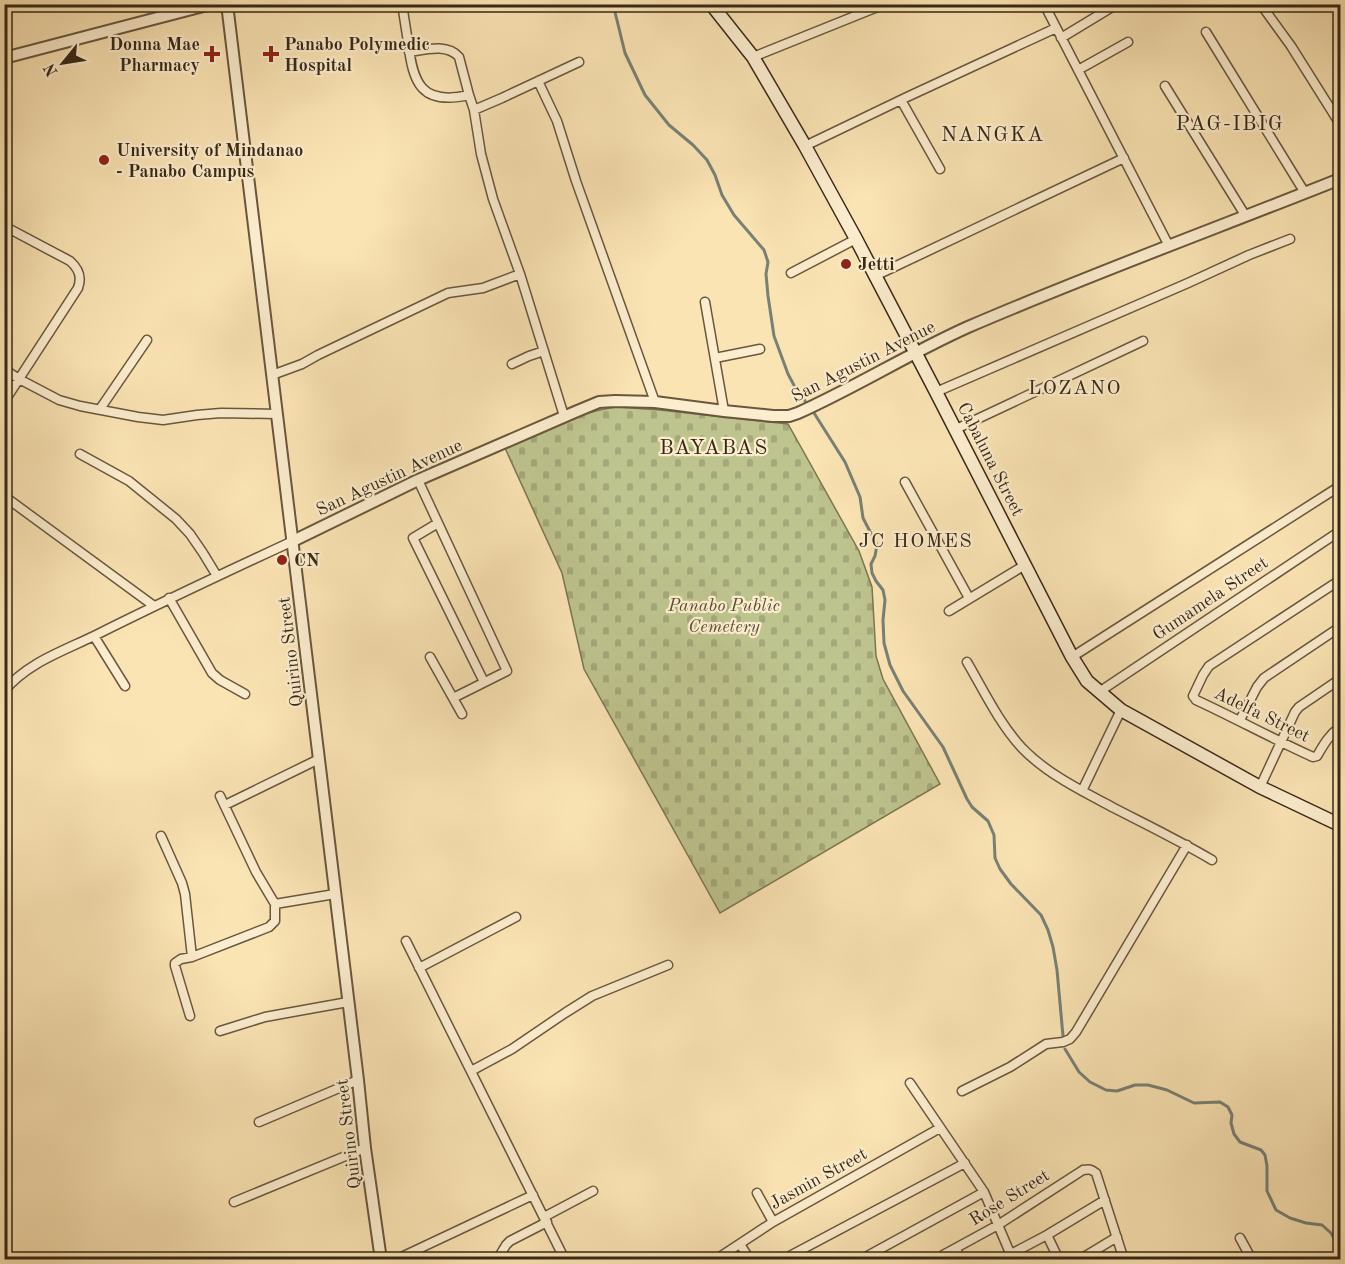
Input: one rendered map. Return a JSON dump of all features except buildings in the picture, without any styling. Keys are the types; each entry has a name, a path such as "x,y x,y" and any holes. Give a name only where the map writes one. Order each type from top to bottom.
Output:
{"main road":[{"name":"Cabaluna Street","path":"711,4 753,57 805,146 876,276 1072,657 1087,681 1121,710 1260,787 1341,825"}],"street":[{"path":"4,58 211,4"},
{"name":"Quirino Street","path":"227,4 365,1148 381,1260"},
{"path":"402,4 412,69 420,86 428,93 450,97 469,95"},
{"path":"753,57 885,4"},
{"path":"1044,4 1169,246"},
{"path":"1061,38 1117,4"},
{"path":"1262,6 1341,123"},
{"path":"805,146 1056,28"},
{"path":"1206,32 1305,193"},
{"path":"1078,70 1128,42"},
{"path":"409,52 441,48 459,57 474,110 481,154 493,199 520,274 564,416"},
{"path":"474,110 579,62"},
{"path":"538,81 557,121 576,181 655,402"},
{"path":"1165,86 1245,215"},
{"path":"901,100 940,169"},
{"path":"876,276 1124,158"},
{"name":"San Agustin Avenue","path":"293,541 418,480 599,402 655,402 789,416 808,409 915,352 1009,310 1341,179"},
{"path":"4,226 70,261 80,273 78,288 4,402"},
{"path":"791,273 856,239"},
{"path":"936,392 1290,239"},
{"path":"272,375 302,364 448,293 483,288 520,274"},
{"path":"705,302 724,411"},
{"path":"100,409 147,339"},
{"path":"956,429 1143,340"},
{"path":"715,358 760,349"},
{"path":"512,364 544,351"},
{"path":"4,369 59,400 138,417 163,420 197,415 277,414"},
{"path":"80,454 129,481 176,519 190,534 217,576"},
{"path":"418,480 507,671 453,698"},
{"path":"905,482 969,598"},
{"path":"1072,657 1341,486"},
{"path":"8,499 154,606"},
{"path":"438,523 413,538 484,682"},
{"name":"Gumamela Street","path":"1098,692 1341,531"},
{"path":"4,691 14,680 34,666 169,598 293,541"},
{"path":"949,611 1025,565"},
{"name":"Adelfa Street","path":"1341,580 1209,666 1193,696 1196,700 1313,758 1319,754 1331,734 1341,727"},
{"path":"169,598 212,673 245,694"},
{"path":"1240,720 1264,678 1341,627"},
{"path":"94,636 125,686"},
{"path":"430,657 462,714"},
{"path":"967,662 1002,722 1021,746 1045,768 1082,791 1212,860"},
{"path":"1260,787 1295,712 1341,679"},
{"path":"1082,791 1121,710"},
{"path":"225,805 319,759"},
{"path":"190,1016 175,963 269,927 275,921 275,904 256,872 220,796"},
{"path":"161,836 185,894 192,957"},
{"path":"962,1091 1010,1067 1046,1044 1070,1039 1187,845"},
{"path":"275,904 335,894"},
{"path":"419,968 516,917"},
{"path":"406,942 566,1260"},
{"path":"471,1071 512,1049 592,996 668,965"},
{"path":"220,1031 265,1017 348,1002"},
{"path":"259,1122 358,1080"},
{"path":"910,1083 984,1192 1012,1257 1105,1200 1124,1260"},
{"name":"Jasmin Street","path":"715,1260 773,1222 940,1128"},
{"path":"234,1202 365,1148"},
{"path":"782,1260 965,1163"},
{"name":"Rose Street","path":"943,1255 998,1225 1083,1170 1088,1169 1096,1173 1105,1200"},
{"path":"497,1260 510,1241 593,1191"},
{"path":"860,1260 984,1192"},
{"path":"758,1193 773,1222"},
{"path":"396,1260 533,1195"},
{"path":"1047,1235 1059,1260"},
{"path":"1079,1260 1117,1237"},
{"path":"1240,1238 1252,1260"},
{"path":"740,1244 750,1260"},
{"path":"956,1249 961,1260"}],"green space":[{"name":"Panabo Public Cemetery","path":"617,407 788,424 859,551 872,587 876,656 883,679 940,784 720,913 584,669 562,573 505,448 560,423 602,409"}],"waterway":[{"path":"613,4 625,53 645,95 669,125 707,160 722,195 734,215 764,250 768,262 766,274 774,336 788,374 805,401"},
{"path":"814,413 845,462 860,497 863,518 877,545 871,564 872,573 883,590 885,600 884,643 890,665 903,691 943,747 972,807 988,821 994,835 995,858 1000,869 1041,915 1048,930 1057,970 1063,1036"},
{"path":"1065,1049 1079,1072 1090,1082 1106,1090 1117,1091 1135,1085 1148,1085 1167,1090 1194,1103 1220,1102 1228,1107 1232,1115 1231,1123 1234,1134 1240,1142 1261,1150 1265,1155 1267,1191 1276,1210 1290,1218 1322,1225 1331,1233 1337,1244 1336,1260"}],"place":[{"name":"Donna Mae Pharmacy","path":"212,54"},
{"name":"Panabo Polymedic Hospital","path":"271,54"},
{"name":"University of Mindanao - Panabo Campus","path":"104,160"},
{"name":"Jetti","path":"846,264"},
{"name":"CN","path":"282,560"}],"district":[{"name":"PAG-IBIG","path":"1230,123"},
{"name":"NANGKA","path":"993,134"},
{"name":"LOZANO","path":"1075,387"},
{"name":"BAYABAS","path":"714,447"},
{"name":"JC HOMES","path":"916,540"}]}
